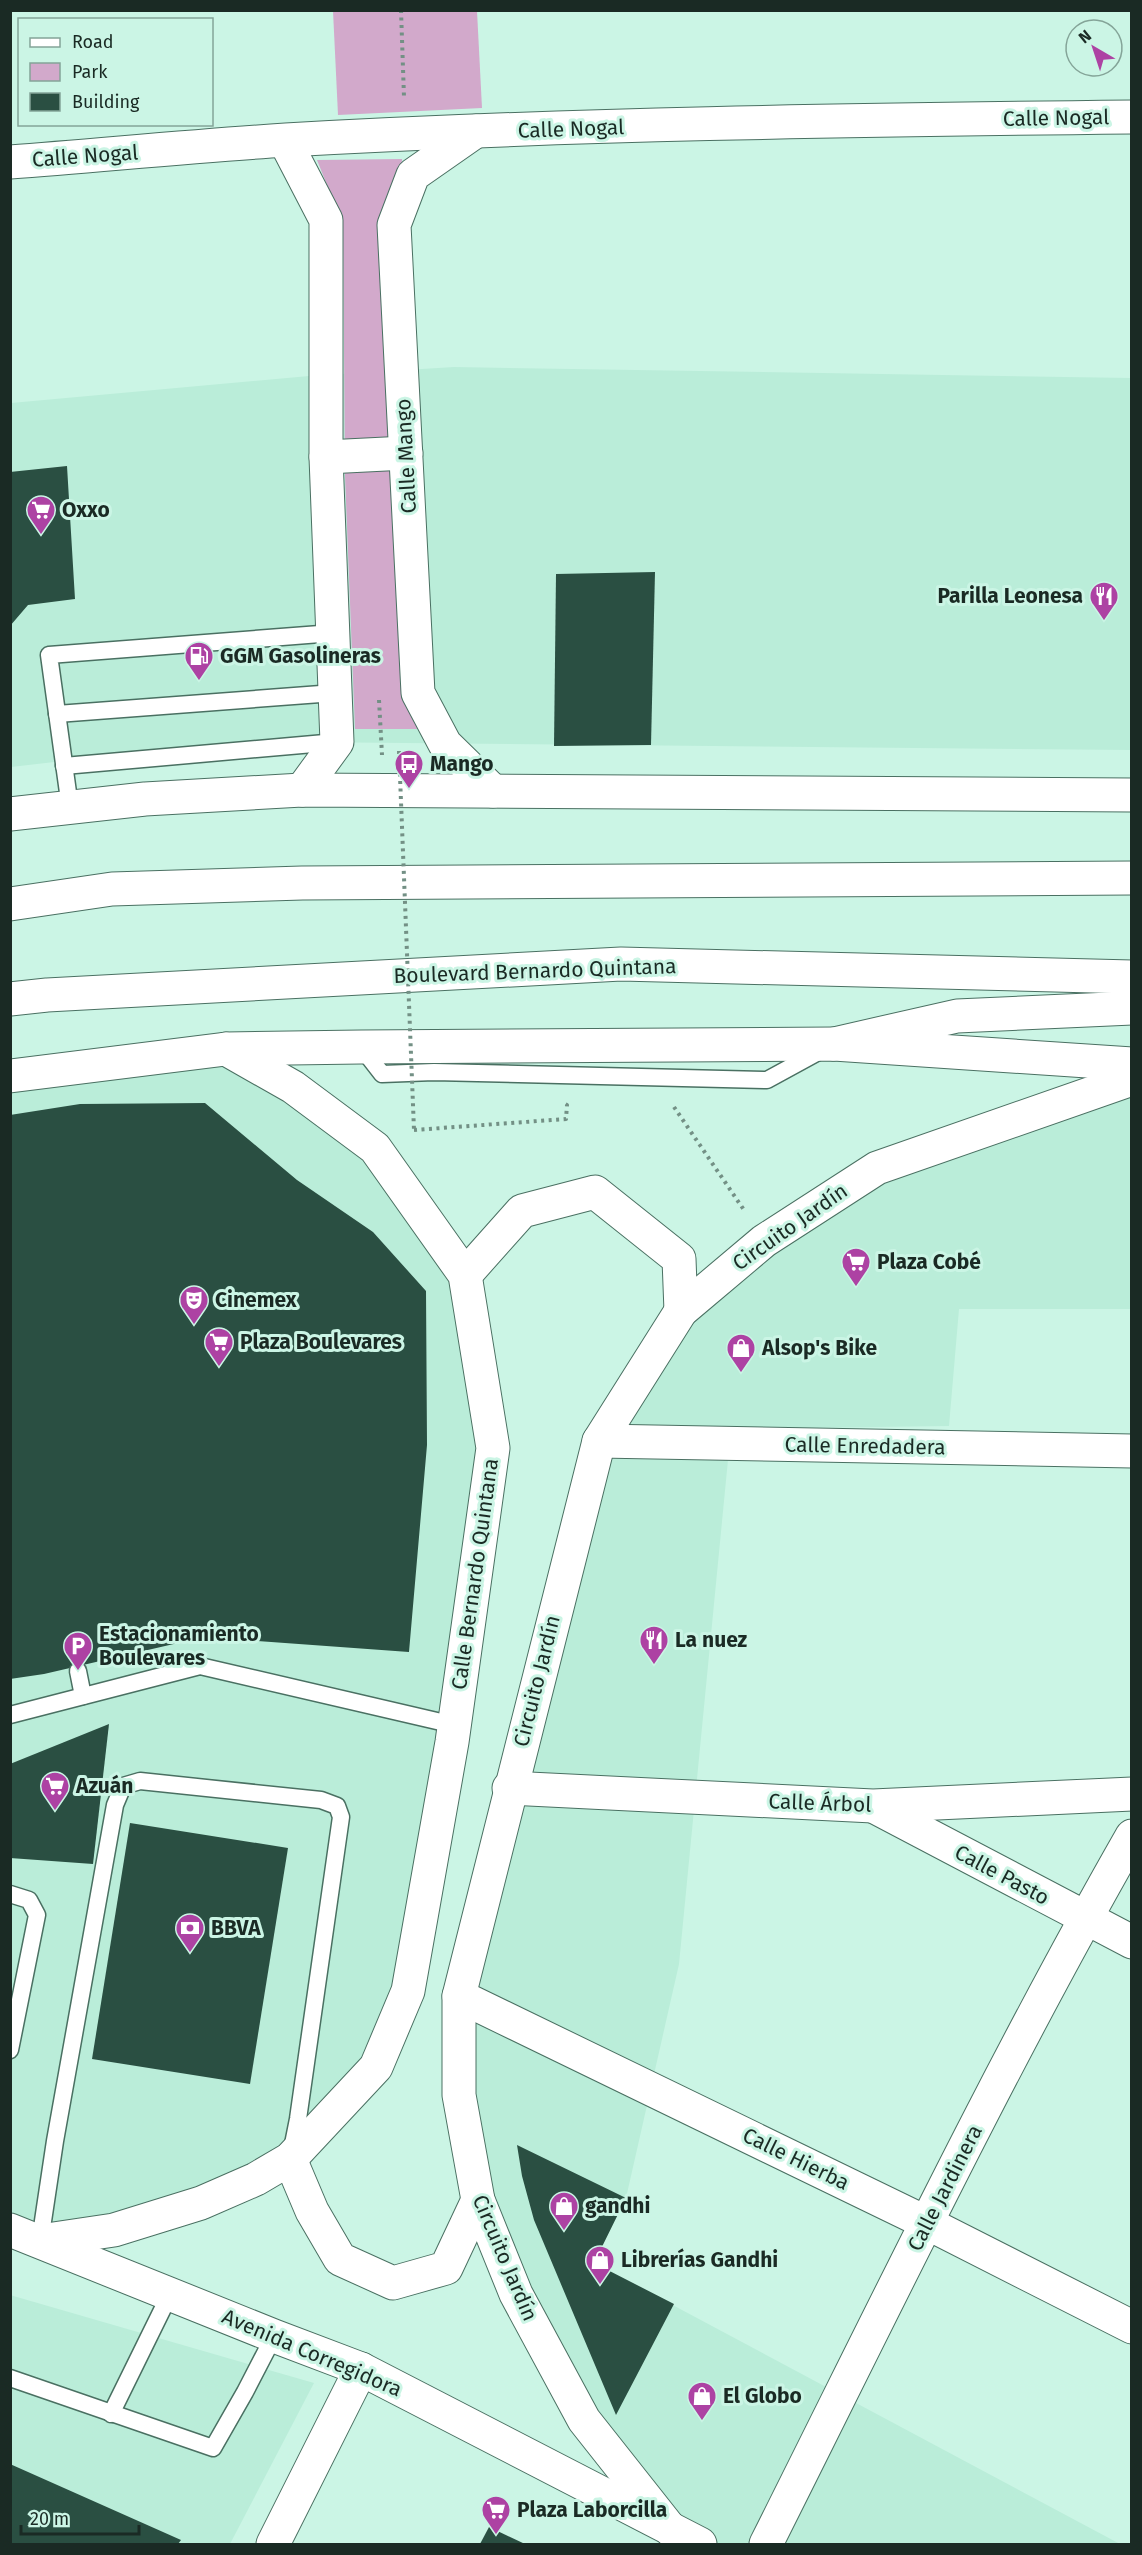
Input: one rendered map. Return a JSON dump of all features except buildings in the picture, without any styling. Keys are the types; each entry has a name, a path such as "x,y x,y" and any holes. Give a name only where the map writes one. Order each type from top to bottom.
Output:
{"street":[{"name":"Calle Nogal","path":"10,162 285,141 476,131 914,119 1131,117"},
{"name":"Calle Mango","path":"476,131 413,175 394,225 418,693 446,744 493,791"},
{"path":"285,141 326,220 326,457 337,742 302,790"},
{"path":"326,457 406,453"},
{"path":"10,814 145,798 302,790 1131,795"},
{"path":"10,904 112,889 302,883 1131,878"},
{"name":"Boulevard Bernardo Quintana","path":"10,999 47,995 621,964 1131,976"},
{"path":"834,1044 957,1016 1131,1008"},
{"path":"10,1076 226,1049 361,1047 834,1044 1131,1064"},
{"name":"Calle Bernardo Quintana","path":"226,1049 293,1087 375,1148 465,1275 493,1448 453,1734"},
{"name":"Circuito Jardín","path":"671,2530 584,2420 516,2294 478,2200 459,2095 459,1996 509,1788 599,1441 681,1311 765,1240 877,1167 1131,1079"},
{"path":"465,1275 522,1211 595,1192 679,1259 681,1311"},
{"name":"Calle Enredadera","path":"599,1441 1131,1451"},
{"path":"40,2241 114,2230 201,2203 256,2179 290,2159 376,2067 408,1991 453,1734"},
{"name":"Calle Árbol","path":"509,1788 873,1806 1131,1794"},
{"name":"Calle Pasto","path":"873,1806 1131,1942"},
{"name":"Calle Jardinera","path":"766,2544 927,2223 1084,1919 1131,1836"},
{"name":"Calle Hierba","path":"459,1996 927,2223 1131,2327"},
{"path":"290,2159 312,2211 340,2259 393,2283 446,2268 478,2200"},
{"name":"Avenida Corregidora","path":"10,2230 274,2336 361,2368 700,2544"},
{"path":"273,2544 361,2368"}],"lane":[{"path":"70,807 49,656 333,633"},
{"path":"57,714 334,693"},
{"path":"64,766 337,742"},
{"path":"361,1047 382,1074 434,1072 766,1080 834,1044"},
{"path":"10,1715 200,1666 453,1734"},
{"path":"78,1671 83,1696"},
{"path":"40,2241 114,1805 123,1786 140,1781 151,1782 321,1800 337,1806 341,1817 298,2119 290,2159"},
{"path":"10,1894 29,1900 37,1915 10,2050"},
{"path":"111,2414 170,2294"},
{"path":"10,2378 213,2448 246,2392 274,2336"}],"path":[{"path":"401,10 405,135"},
{"path":"399,751 414,1130 566,1119 567,1105 556,1104"},
{"path":"664,1077 666,1094 765,1240"}],"shaded area":[{"path":"454,367 1131,378 1131,750 301,742 141,752 11,767 11,403 309,376"},
{"name":"Plaza Boulevares","path":"226,1049 317,1103 465,1275 493,1448 452,1742 376,2067 290,2159 201,2203 10,2230 10,1076"},
{"path":"1131,1079 1131,1309 959,1309 949,1426 731,1429 679,1964 626,2198 594,2263 1120,2544 700,2544 584,2420 478,2200 459,1996 599,1441 681,1311 877,1168"},
{"path":"10,2295 314,2383 230,2544 11,2544"}],"green space":[{"path":"333,11 477,11 482,108 338,115"},
{"path":"402,159 390,435 426,729 355,729 345,476 343,225 317,160"}],"place":[{"name":"Oxxo","path":"41,536"},
{"name":"Parilla Leonesa","path":"1104,622"},
{"name":"GGM Gasolineras","path":"199,682"},
{"name":"Mango","path":"409,790"},
{"name":"Plaza Cobé","path":"856,1288"},
{"name":"Cinemex","path":"194,1326"},
{"name":"Plaza Boulevares","path":"219,1368"},
{"name":"Alsop's Bike","path":"741,1374"},
{"name":"La nuez","path":"654,1666"},
{"name":"Estacionamiento Boulevares","path":"78,1672"},
{"name":"Azuán","path":"55,1812"},
{"name":"BBVA","path":"190,1954"},
{"name":"gandhi","path":"564,2232"},
{"name":"Librerías Gandhi","path":"600,2286"},
{"name":"El Globo","path":"702,2422"},
{"name":"Plaza Laborcilla","path":"496,2536"}]}
